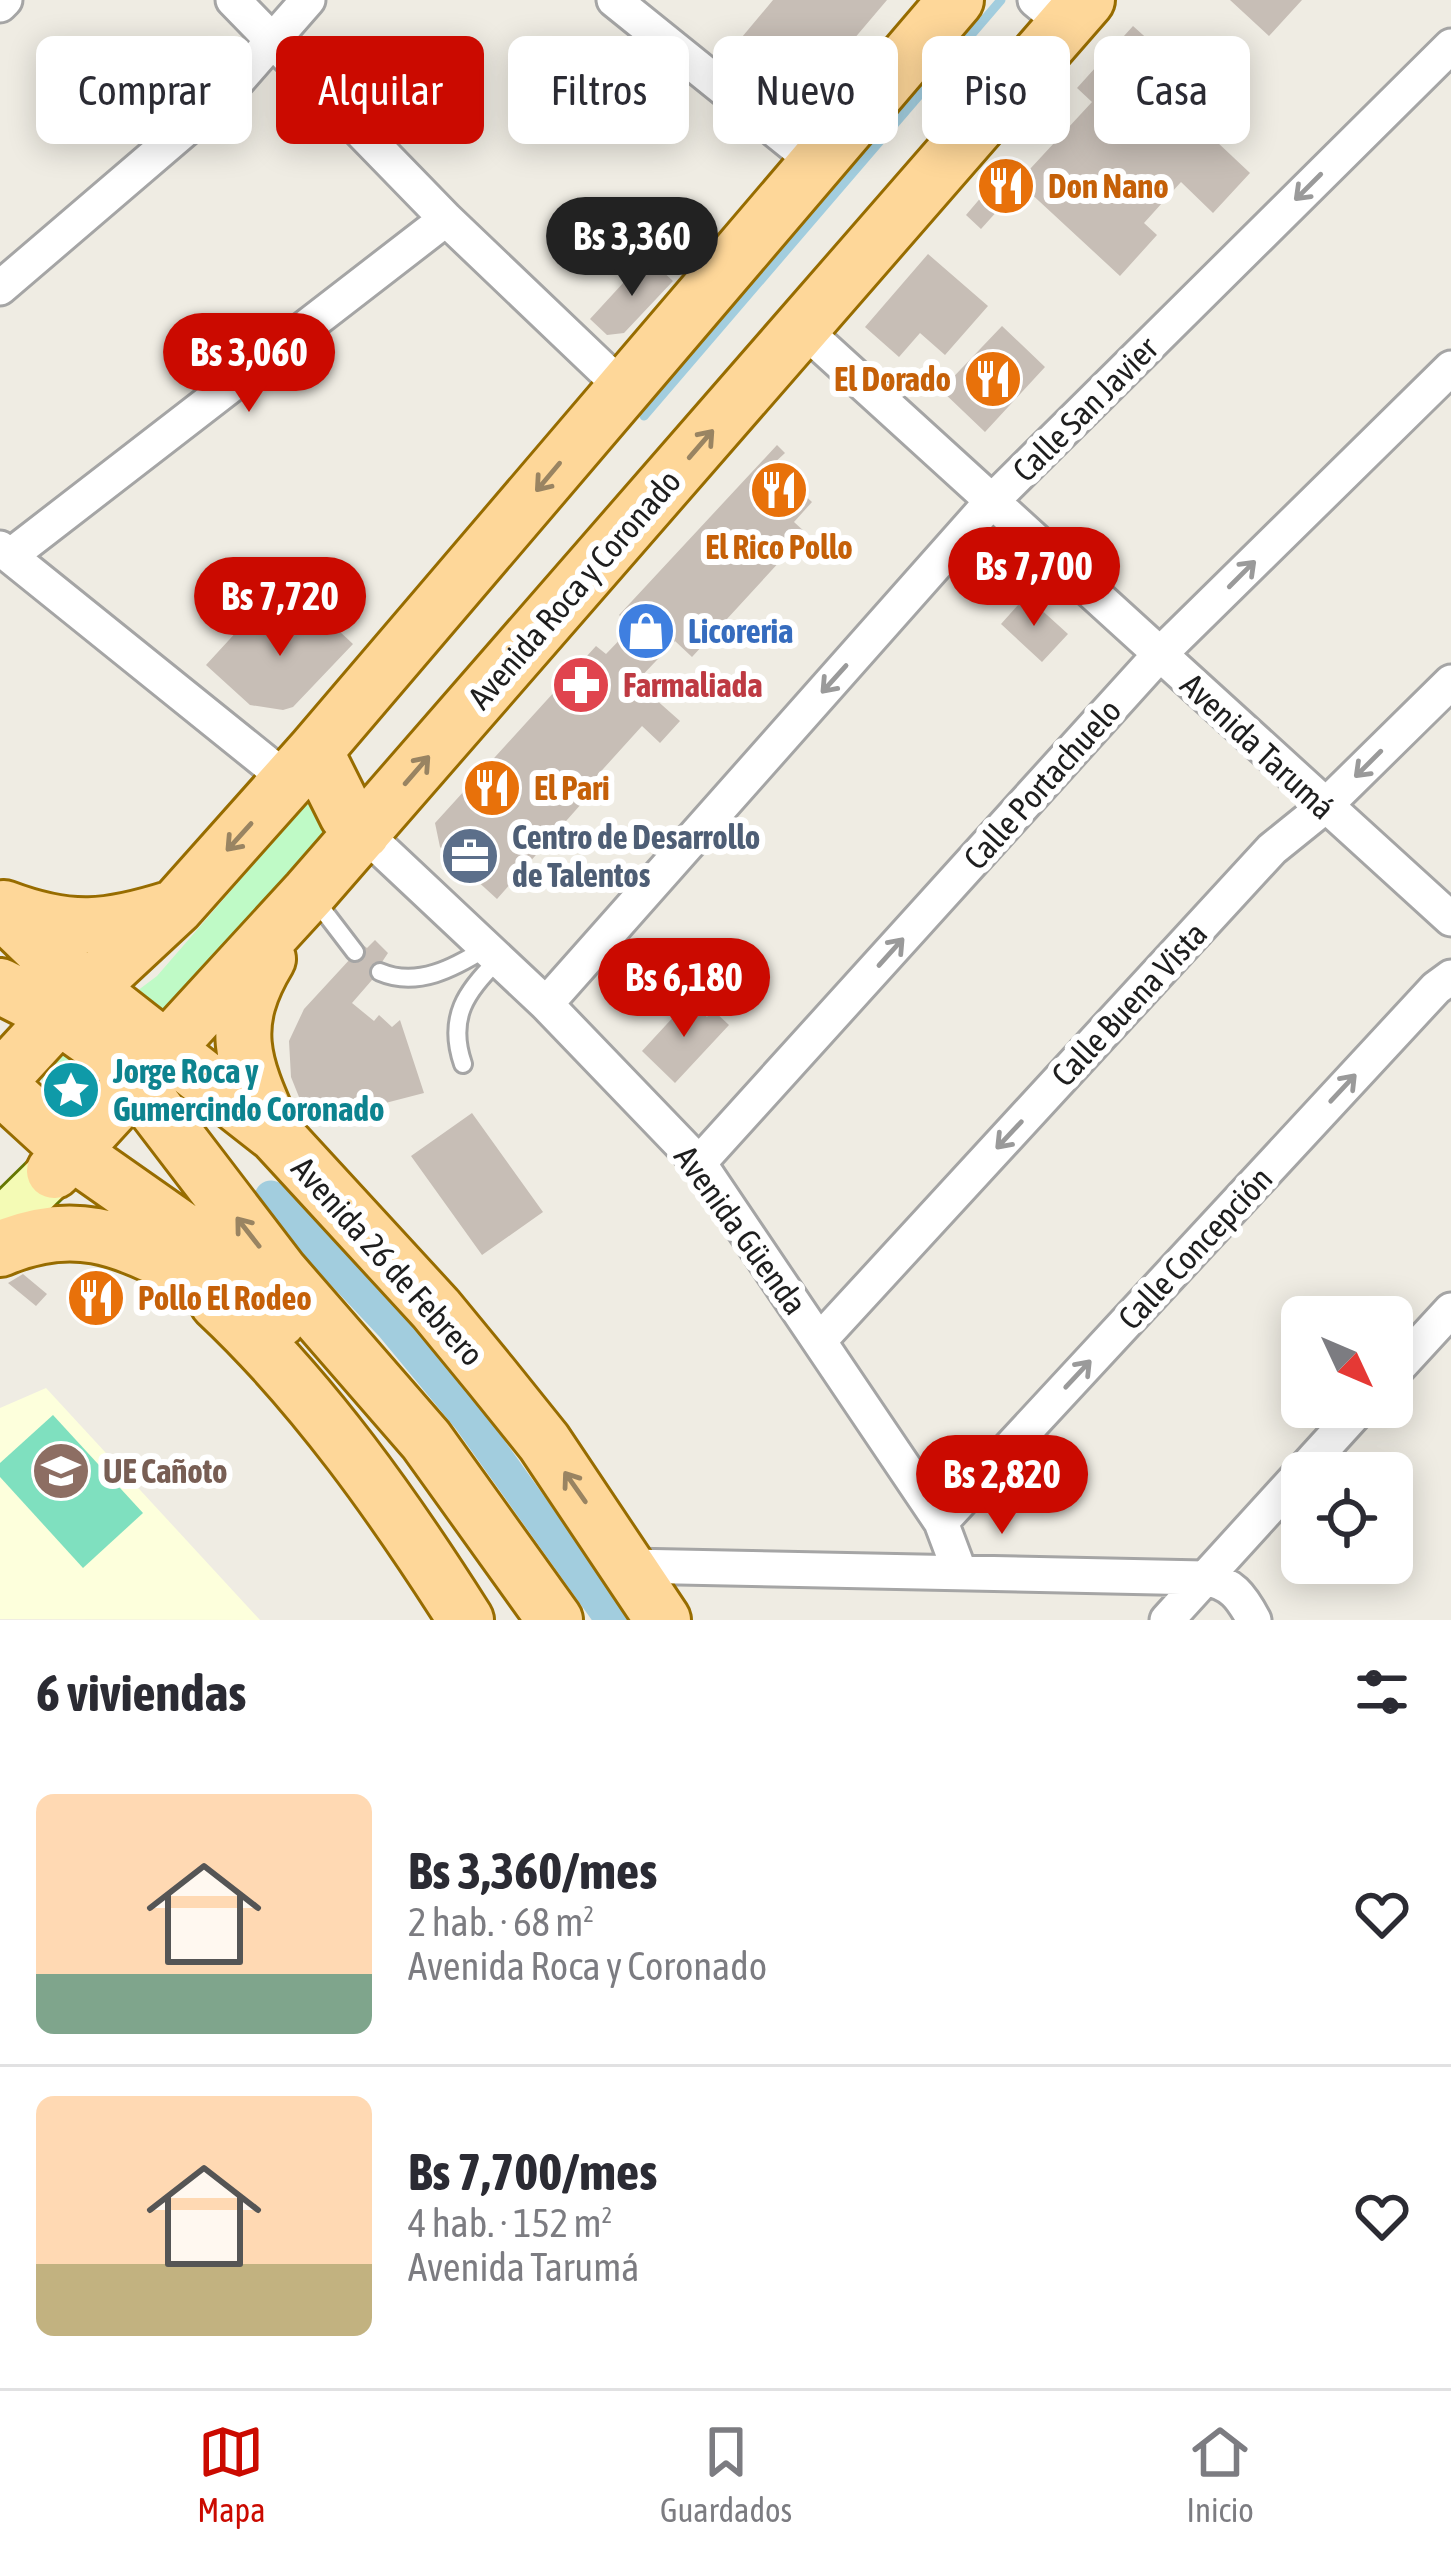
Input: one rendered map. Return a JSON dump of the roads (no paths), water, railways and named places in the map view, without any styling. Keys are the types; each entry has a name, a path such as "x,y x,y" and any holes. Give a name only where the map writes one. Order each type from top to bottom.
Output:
{"main road":[{"path":"466,1620 400,1514 248,1331 63,1162 0,1083 74,1002 176,908 302,766 956,0"},
{"name":"Avenida Roca y Coronado","path":"63,1162 363,832 802,328 1059,9"},
{"path":"302,766 363,832"},
{"path":"275,1136 242,1052 242,1019 253,984 305,897"},
{"path":"0,908 92,928 176,908"},
{"name":"Avenida 26 de Febrero","path":"0,908 74,1002 153,1066 275,1136 436,1309 491,1376 544,1442 649,1597"},
{"name":"Avenida 26 de Febrero","path":"0,986 74,1002"},
{"name":"Avenida 26 de Febrero","path":"153,1066 280,1272 426,1440 555,1620"},
{"path":"0,1124 207,1247 343,1388 427,1488 511,1620"},
{"path":"0,1224 63,1162"},
{"path":"0,1249 79,1232 145,1250 186,1272"}],"street":[{"path":"233,0 446,219 623,388"},
{"path":"0,288 223,97 308,0"},
{"path":"614,0 816,164"},
{"name":"Calle San Javier","path":"546,1004 992,501 1451,46"},
{"path":"302,766 5,552 446,219"},
{"name":"Avenida Tarumá","path":"802,328 1451,919"},
{"name":"Calle Portachuelo","path":"699,1163 1160,655 1451,368"},
{"name":"Calle Buena Vista","path":"820,1340 1272,849 1324,807 1451,682"},
{"name":"Avenida Güenda","path":"363,832 546,1004 699,1163 941,1522 959,1570"},
{"name":"Calle Concepción","path":"941,1522 1451,977"},
{"path":"1413,1351 1451,1310"},
{"path":"1167,1620 1342,1428"},
{"path":"649,1597 693,1568 1204,1578 1222,1581 1239,1592 1254,1620"}],"lane":[{"path":"305,897 355,952"},
{"path":"380,972 417,979 492,954"},
{"path":"463,1064 456,1019 492,954"}],"waterway":[{"path":"644,416 1001,0"},
{"path":"271,1197 392,1326 469,1419 612,1620"}],"place":[{"name":"Don Nano","path":"1006,186"},
{"name":"El Dorado","path":"993,379"},
{"name":"El Rico Pollo","path":"779,490"},
{"name":"Licoreria","path":"646,631"},
{"name":"Farmaliada","path":"581,685"},
{"name":"El Pari","path":"492,788"},
{"name":"Centro de Desarrollo de Talentos","path":"470,856"},
{"name":"Jorge Roca y Gumercindo Coronado","path":"71,1090"},
{"name":"Pollo El Rodeo","path":"96,1298"},
{"name":"UE Cañoto","path":"61,1471"}]}
